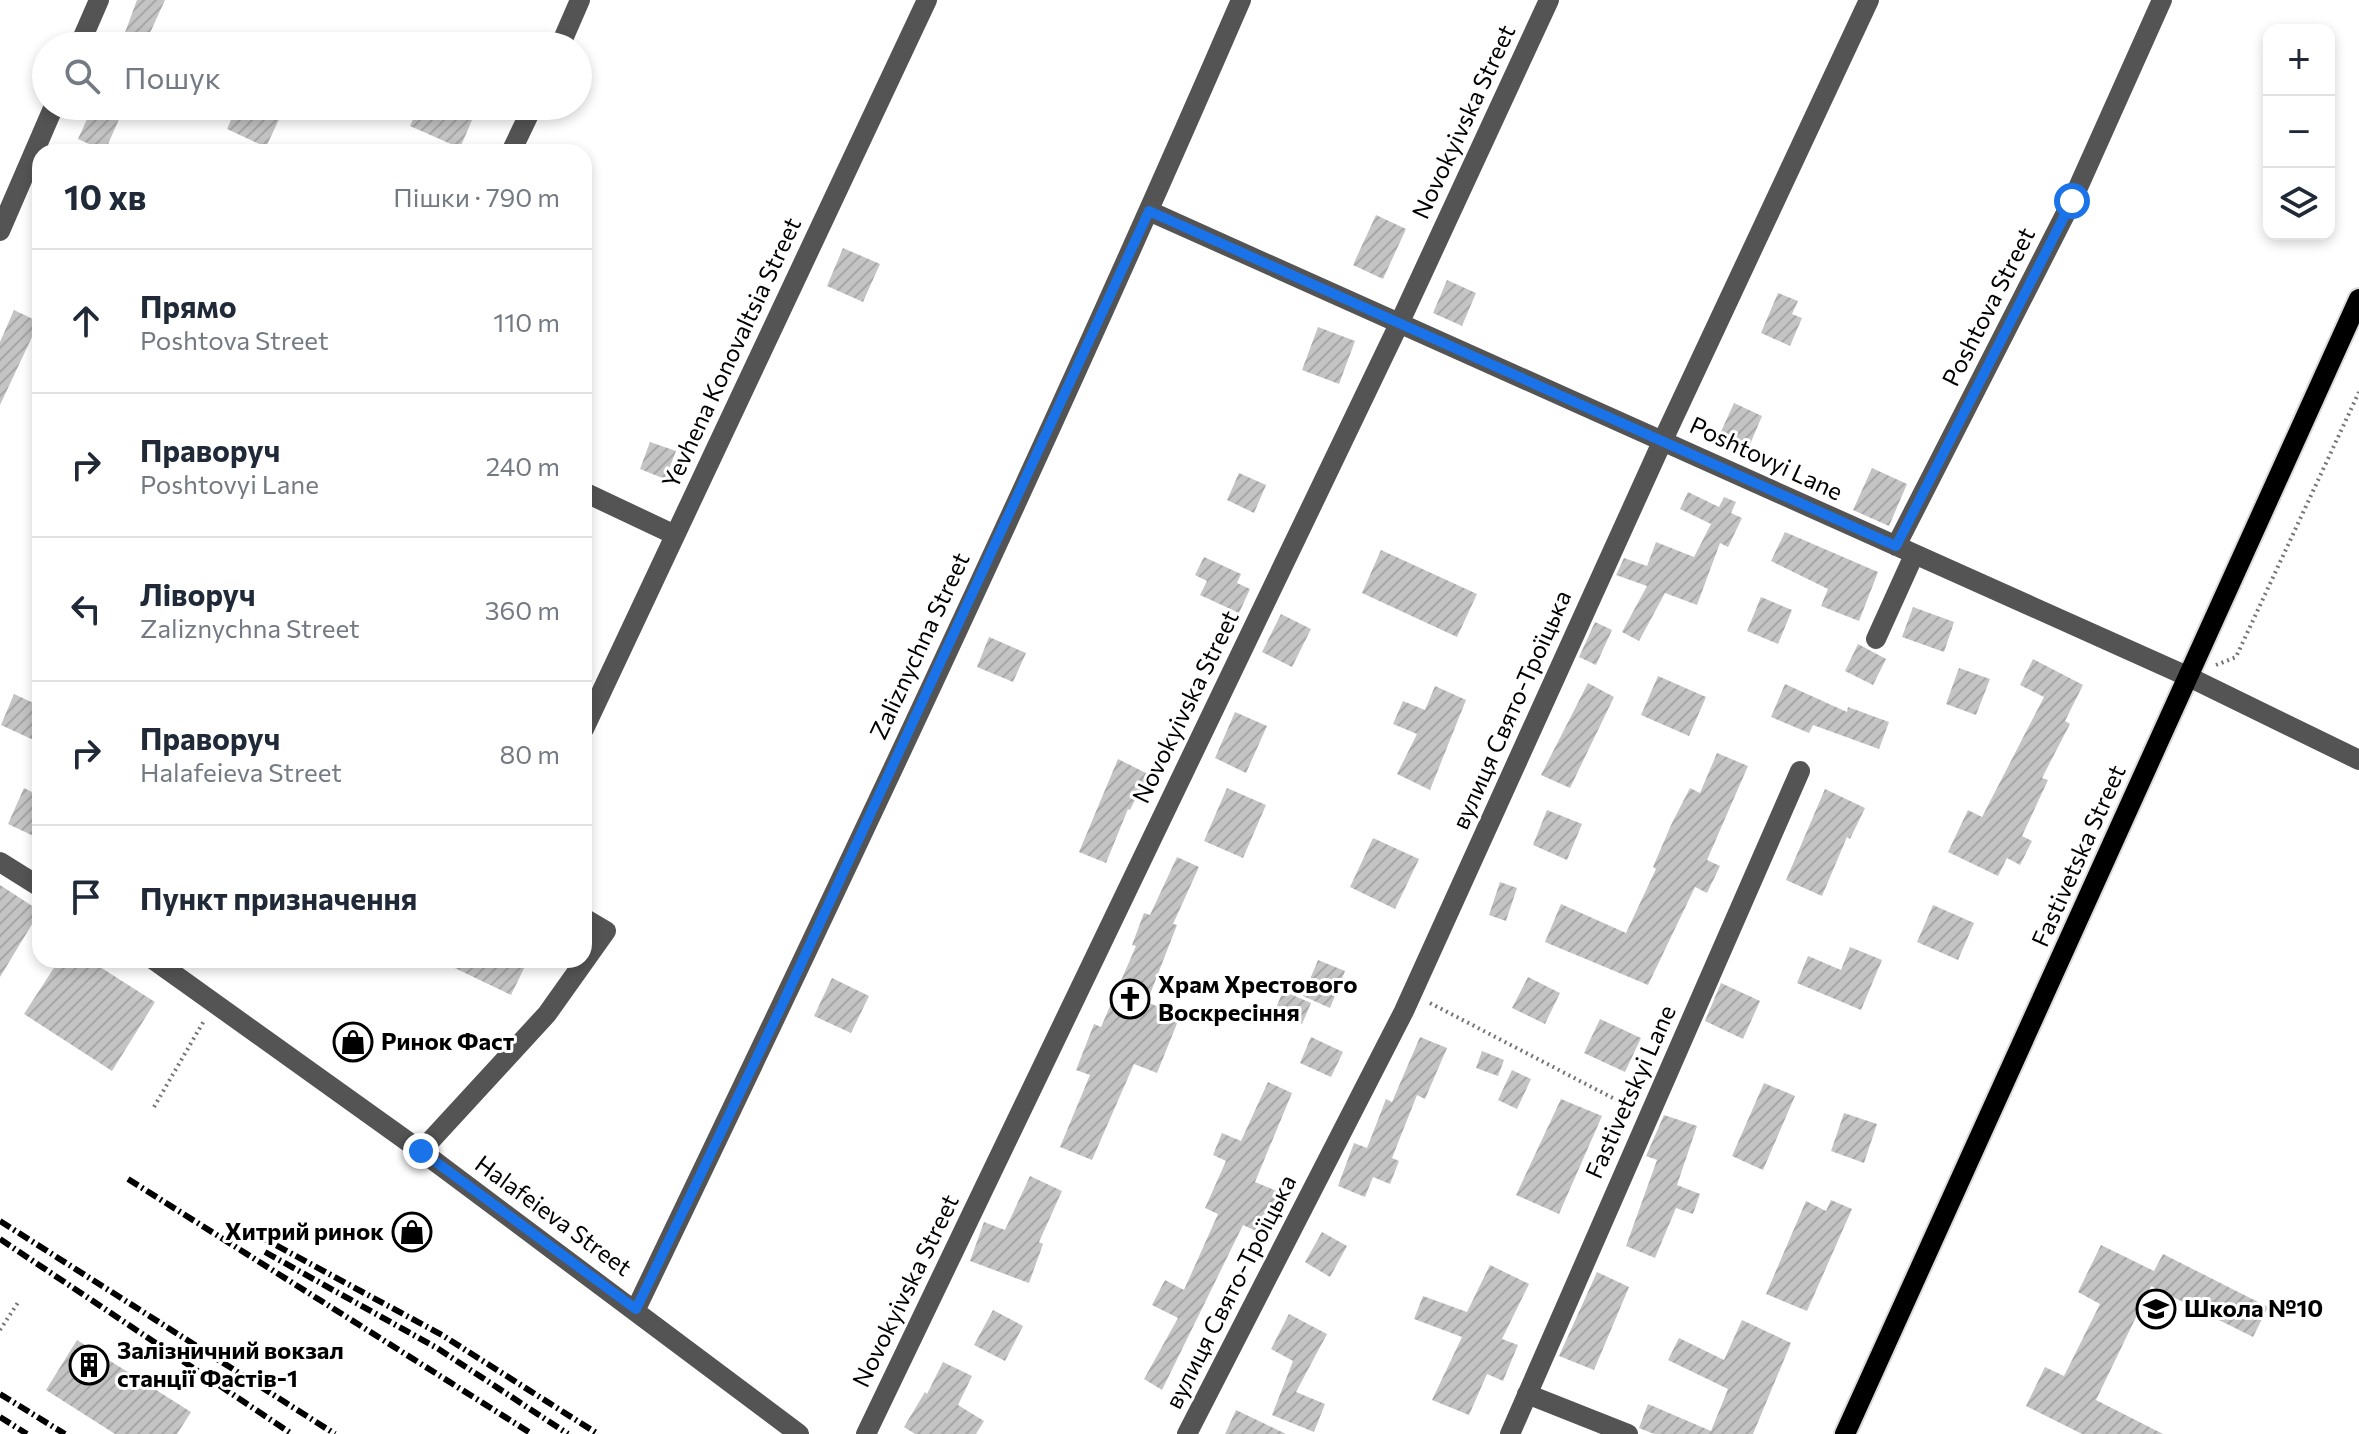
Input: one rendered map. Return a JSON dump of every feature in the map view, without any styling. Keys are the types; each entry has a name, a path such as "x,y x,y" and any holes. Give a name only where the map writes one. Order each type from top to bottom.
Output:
{"main road":[{"name":"Fastivetska Street","path":"1845,1434 2359,299"}],"street":[{"path":"85,32 99,0"},
{"path":"566,32 580,0"},
{"name":"Yevhena Konovaltsia Street","path":"592,712 927,0"},
{"name":"Zaliznychna Street","path":"636,1309 789,990 1149,211 1241,0"},
{"name":"Novokyivska Street","path":"866,1434 1399,324 1549,0"},
{"name":"вулиця Свято-Троїцька","path":"1187,1434 1412,994 1663,440 1869,0"},
{"name":"Poshtova Street","path":"1876,639 1905,550 2072,201 2162,0"},
{"path":"38,144 48,120"},
{"path":"515,144 526,120"},
{"path":"0,231 32,157"},
{"name":"Poshtovyi Lane","path":"1149,211 2189,677 2359,760"},
{"path":"592,496 675,535"},
{"name":"Fastivetskyi Lane","path":"1510,1434 1800,771"},
{"path":"0,862 32,882"},
{"path":"592,923 606,931 592,951"},
{"name":"Halafeieva Street","path":"165,968 636,1309 799,1434"},
{"path":"421,1151 547,1014 580,968"},
{"path":"1527,1394 1628,1434"}],"path":[{"path":"2189,677 2236,657 2359,392"},
{"path":"1412,994 1648,1116"},
{"path":"154,1107 215,1003"},
{"path":"0,1330 19,1301"}],"building":[{"path":"137,0 165,0 150,32 125,32"},
{"path":"87,120 119,120 108,144 89,144 78,139"},
{"path":"231,120 279,120 267,144 260,144 227,129"},
{"path":"413,120 472,120 462,144 451,144 410,126"},
{"path":"1376,215 1406,229 1383,279 1353,265"},
{"path":"843,248 880,264 863,302 827,286"},
{"path":"1447,280 1476,293 1462,326 1433,313"},
{"path":"1778,293 1798,301 1792,314 1802,318 1790,346 1761,333"},
{"path":"14,310 32,319 32,337 0,405 0,342"},
{"path":"1318,327 1355,341 1339,384 1302,370"},
{"path":"1734,403 1762,416 1748,449 1719,436"},
{"path":"650,442 676,451 665,479 640,469"},
{"path":"1872,468 1907,484 1889,526 1853,510"},
{"path":"1239,473 1266,485 1254,513 1227,500"},
{"path":"1688,492 1719,507 1724,497 1736,502 1731,513 1742,518 1728,547 1720,543 1697,605 1665,593 1639,641 1622,632 1647,586 1616,575 1624,558 1647,566 1656,542 1694,557 1711,524 1680,509"},
{"path":"1785,532 1878,572 1859,621 1821,606 1828,589 1771,561"},
{"path":"1381,550 1477,594 1457,637 1362,593"},
{"path":"1204,557 1241,574 1237,583 1250,589 1239,613 1200,595 1207,581 1195,575"},
{"path":"1761,597 1792,610 1778,644 1747,631"},
{"path":"1913,607 1954,622 1944,652 1902,637"},
{"path":"1281,614 1311,629 1292,667 1262,652"},
{"path":"1595,622 1612,630 1596,665 1579,657"},
{"path":"989,637 1026,653 1013,682 977,667"},
{"path":"1858,644 1886,659 1873,685 1845,671"},
{"path":"2033,659 2083,685 2065,721 2070,724 2042,778 2048,780 2022,836 2032,841 2020,865 2007,858 1998,876 1948,852 1968,810 1982,817 2044,697 2020,685"},
{"path":"1959,668 1990,679 1976,715 1946,704"},
{"path":"1658,676 1706,697 1689,736 1641,715"},
{"path":"1588,683 1614,697 1570,788 1541,775"},
{"path":"1785,684 1847,712 1848,707 1889,722 1879,749 1813,725 1809,733 1771,717"},
{"path":"1435,686 1466,700 1430,790 1397,774 1417,734 1393,724 1403,701 1425,710"},
{"path":"14,694 32,702 32,739 1,725"},
{"path":"1235,712 1267,726 1246,773 1215,758"},
{"path":"1717,753 1748,766 1707,860 1720,866 1707,893 1695,887 1648,985 1545,942 1561,904 1626,933 1656,869 1653,867 1671,825 1690,788 1700,793"},
{"path":"1118,759 1148,774 1128,809 1106,863 1079,852"},
{"path":"24,788 32,792 32,835 8,824"},
{"path":"1227,788 1266,805 1243,858 1204,841"},
{"path":"1825,789 1865,808 1850,839 1847,837 1822,896 1786,880"},
{"path":"1547,810 1582,824 1567,860 1533,845"},
{"path":"1373,838 1419,859 1395,909 1350,887"},
{"path":"1177,857 1199,867 1173,924 1177,925 1147,1002 1180,1016 1157,1073 1134,1064 1092,1160 1060,1147 1090,1075 1076,1070 1094,1024 1101,1027 1136,946 1132,945 1144,913 1150,915"},
{"path":"1500,882 1517,888 1506,921 1489,915"},
{"path":"0,885 32,906 32,924 0,977"},
{"path":"1933,905 1974,923 1958,960 1917,942"},
{"path":"1850,947 1882,960 1861,1010 1797,983 1808,956 1841,970"},
{"path":"1318,960 1345,971 1330,1008 1303,996"},
{"path":"54,968 102,968 155,1002 112,1071 24,1014"},
{"path":"455,968 524,968 511,995"},
{"path":"1528,977 1560,993 1545,1024 1512,1008"},
{"path":"832,978 869,996 851,1033 814,1016"},
{"path":"1721,983 1760,1001 1743,1039 1705,1021"},
{"path":"1283,991 1311,1003 1302,1024 1274,1013"},
{"path":"1600,1019 1641,1038 1625,1072 1584,1053"},
{"path":"1311,1037 1343,1052 1331,1077 1300,1063"},
{"path":"1420,1037 1447,1048 1425,1099 1417,1095 1392,1158 1399,1161 1390,1184 1373,1177 1365,1197 1338,1186 1354,1143 1367,1148 1386,1099 1392,1102"},
{"path":"1482,1051 1504,1060 1498,1076 1476,1068"},
{"path":"1512,1070 1531,1079 1517,1109 1498,1100"},
{"path":"1268,1082 1292,1093 1255,1182 1279,1192 1258,1232 1243,1225 1162,1390 1144,1379 1178,1318 1152,1305 1165,1280 1184,1290 1218,1214 1205,1208 1226,1161 1213,1155 1222,1133 1241,1141"},
{"path":"1764,1083 1795,1096 1763,1170 1732,1156"},
{"path":"1561,1099 1602,1116 1559,1214 1516,1195"},
{"path":"1844,1113 1877,1124 1864,1163 1831,1151"},
{"path":"1664,1115 1697,1126 1677,1185 1700,1194 1693,1214 1676,1208 1655,1258 1626,1246 1657,1160 1646,1156"},
{"path":"1030,1176 1062,1191 1039,1242 1043,1244 1029,1283 970,1261 984,1222 1005,1230"},
{"path":"1831,1200 1852,1209 1807,1311 1766,1294 1806,1201 1826,1211"},
{"path":"1322,1232 1347,1246 1330,1277 1305,1262"},
{"path":"2101,1245 2154,1271 2163,1254 2268,1307 2253,1337 2151,1286 2096,1400 2163,1434 2082,1434 2026,1406 2045,1367 2064,1376 2100,1304 2078,1292"},
{"path":"1490,1265 1529,1284 1502,1339 1518,1345 1503,1381 1487,1374 1469,1415 1432,1400 1462,1337 1414,1319 1423,1296 1467,1312"},
{"path":"1597,1272 1629,1287 1594,1370 1559,1356"},
{"path":"993,1310 1023,1326 1005,1361 974,1345"},
{"path":"1289,1314 1327,1334 1296,1392 1325,1404 1314,1432 1272,1415 1293,1361 1271,1349"},
{"path":"1742,1320 1791,1343 1753,1434 1654,1434 1639,1428 1648,1404 1711,1431 1728,1389 1668,1360 1679,1338 1724,1360"},
{"name":"Залізничний вокзал станції Фастів-1","path":"77,1340 191,1412 177,1434 115,1434 46,1390"},
{"path":"943,1362 972,1376 958,1405 984,1421 976,1434 915,1434 904,1427 925,1392 927,1394"},
{"path":"1236,1410 1286,1434 1225,1434"}],"railway":[{"path":"128,1179 532,1434"},
{"path":"0,1221 335,1434"},
{"path":"257,1235 442,1335 598,1434"},
{"path":"0,1239 292,1434"},
{"path":"265,1252 437,1348 568,1434"},
{"path":"0,1394 65,1434"},
{"path":"0,1417 27,1434"}],"place":[{"name":"Храм Хрестового Воскресіння","path":"1130,999"},
{"name":"Ринок Фаст","path":"353,1042"},
{"name":"Хитрий ринок","path":"412,1232"},
{"name":"Школа №10","path":"2156,1309"},
{"name":"Залізничний вокзал станції Фастів-1","path":"89,1365"}],"route":[{"path":"421,1151 636,1309 782,1005 1149,211 1896,546 2072,201"}]}
